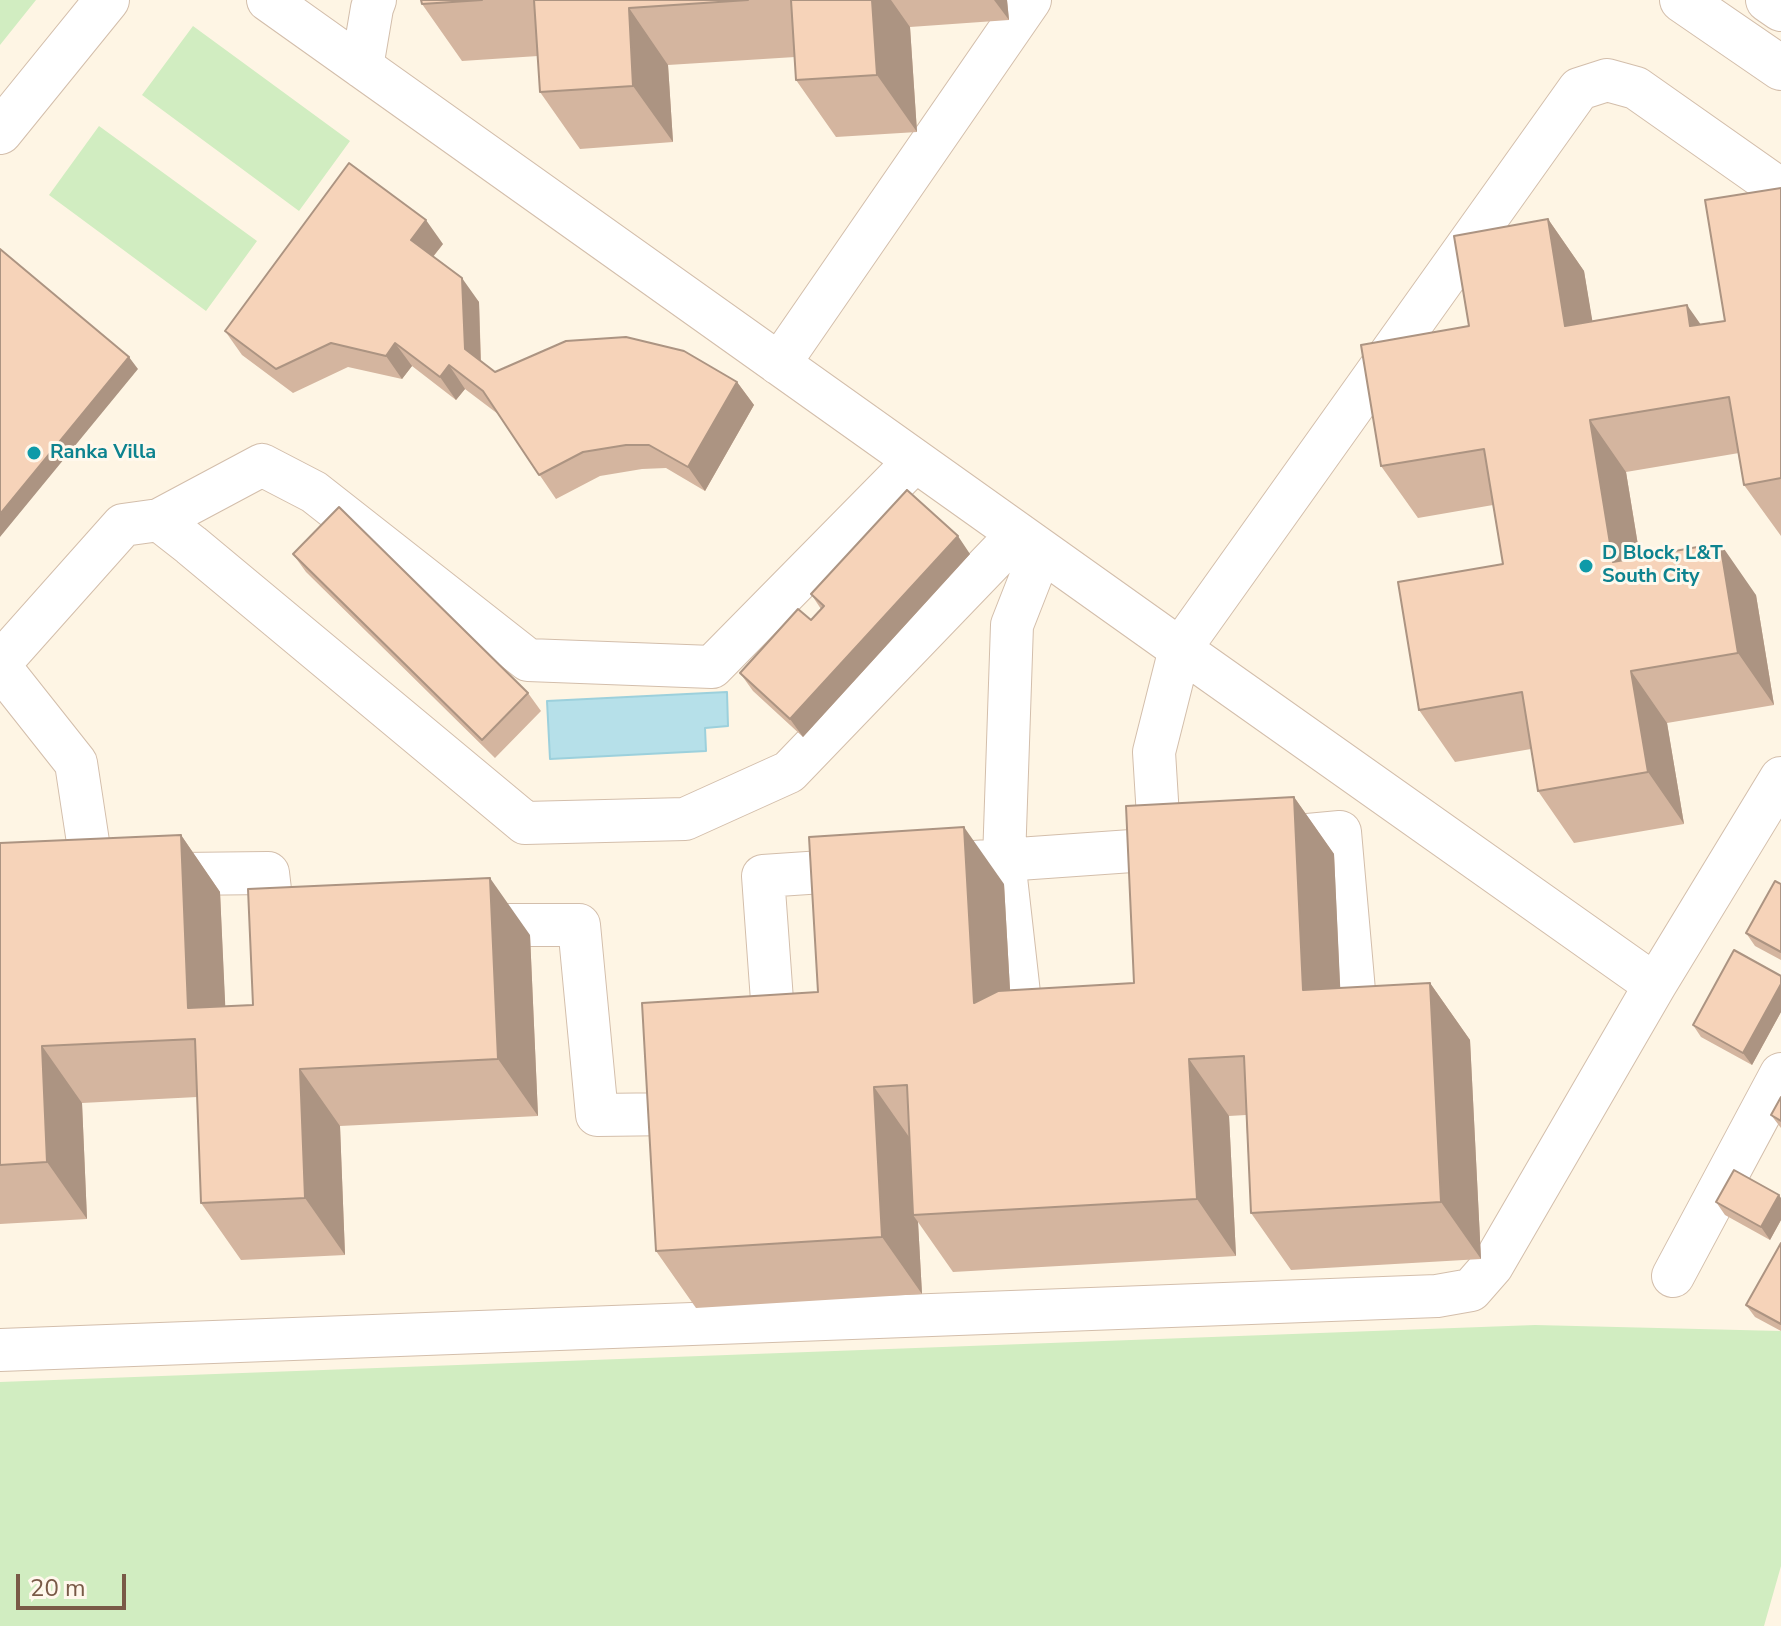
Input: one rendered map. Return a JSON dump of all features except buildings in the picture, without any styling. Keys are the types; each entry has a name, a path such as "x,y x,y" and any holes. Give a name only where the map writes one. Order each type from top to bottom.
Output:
{"street":[{"path":"0,132 107,0"},
{"path":"268,0 1655,985"},
{"path":"362,67 375,0"},
{"path":"779,364 1030,0"},
{"path":"1682,0 1781,68"},
{"path":"1768,0 1781,9"},
{"path":"1152,893 1175,848 1154,752 1180,649 1579,89 1607,80 1636,88 1781,190"},
{"path":"335,924 274,924 268,873 93,875 76,763 0,665 123,525 159,520 262,465 314,492 528,660 712,667 915,461"},
{"path":"159,520 525,823 685,819 789,772 1030,542"},
{"path":"1030,542 1012,625 1004,860 1023,1029 1084,1019"},
{"path":"0,1350 1437,1296 1471,1290 1492,1266 1655,985 1781,778"},
{"path":"1235,842 1340,832 1354,991"},
{"path":"718,1029 774,1028 763,876 1175,848"},
{"path":"427,925 579,925 597,1115 676,1114 675,1044"},
{"path":"1673,1276 1781,1074"}],"green space":[{"path":"0,0 36,0 0,45"},
{"path":"193,26 350,141 299,211 142,95"},
{"path":"99,126 257,241 206,311 49,195"},
{"path":"1535,1325 1781,1331 1781,1566 1764,1626 0,1626 0,1382"}],"water":[{"path":"727,692 728,726 705,728 706,751 550,759 547,701"}],"place":[{"name":"Ranka Villa","path":"34,453"},
{"name":"D Block, L&T South City","path":"1586,566"}]}
